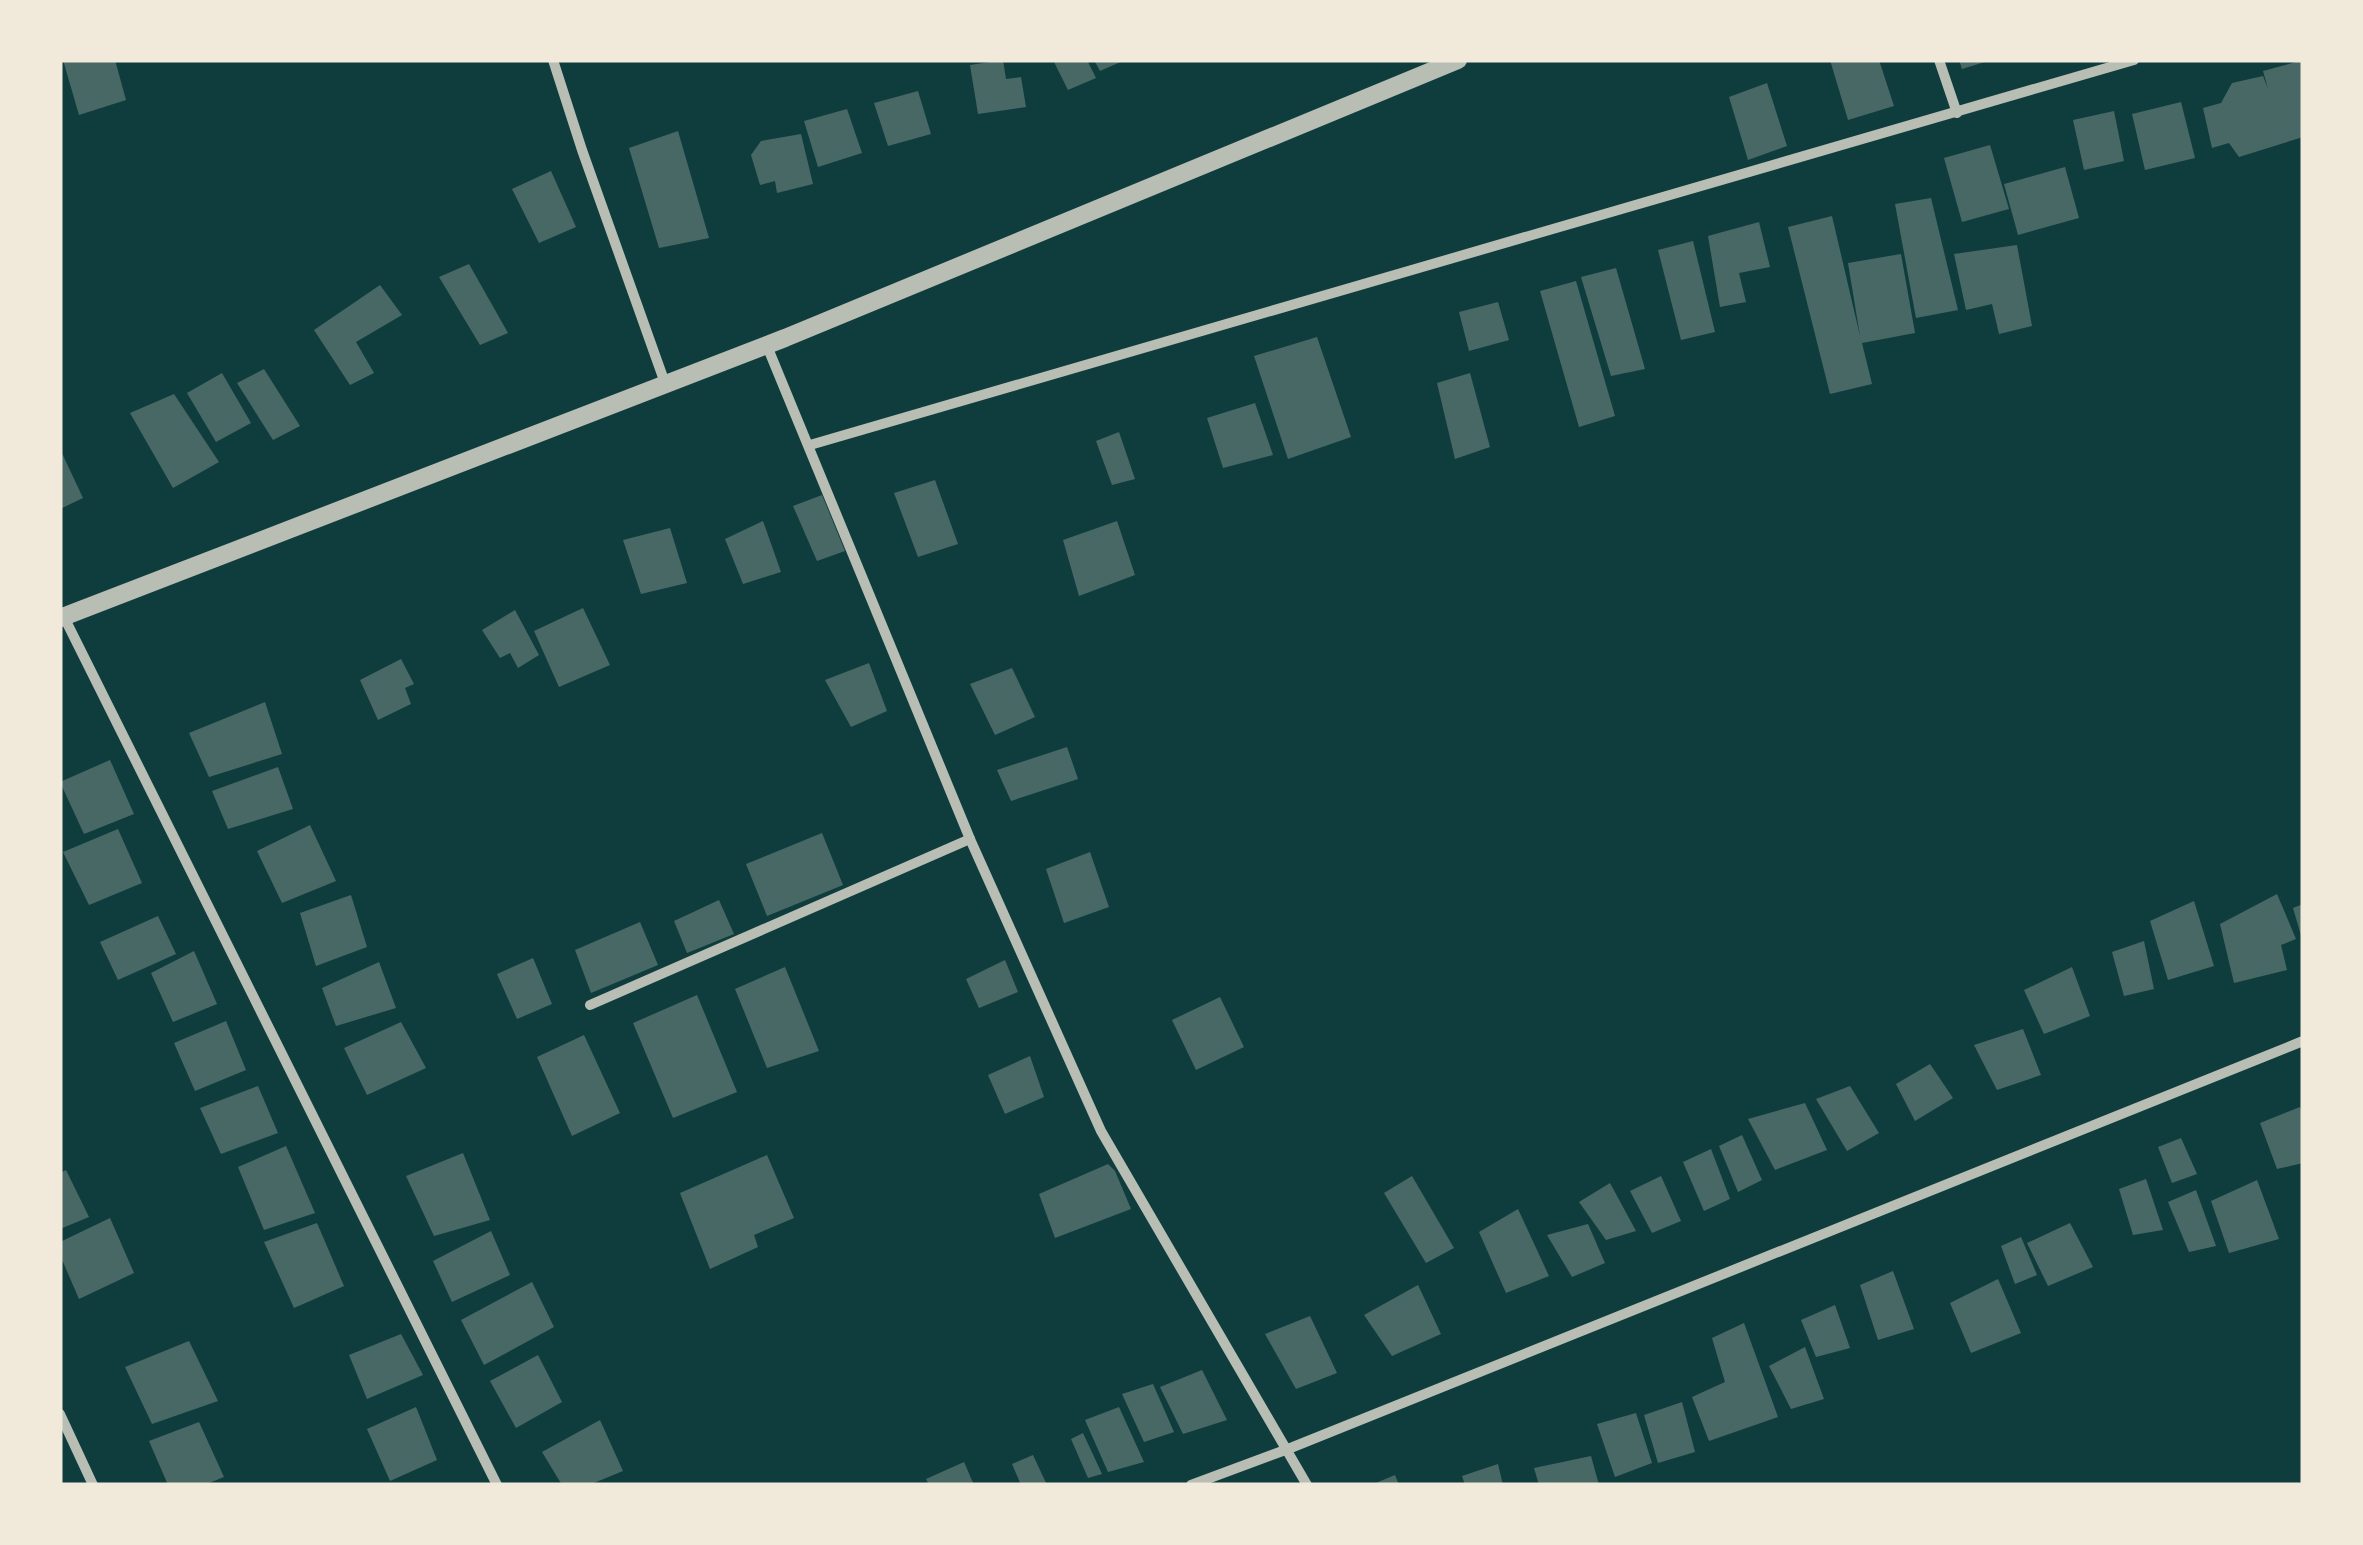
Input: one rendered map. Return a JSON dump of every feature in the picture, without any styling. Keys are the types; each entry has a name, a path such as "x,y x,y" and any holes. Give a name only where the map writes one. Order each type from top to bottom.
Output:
{"street":[{"path":"553,60 665,383"},
{"path":"1307,1485 1101,1130 970,838 767,346 1458,60"},
{"path":"1940,60 1957,113"},
{"path":"810,445 2134,60"},
{"path":"497,1485 62,618 785,338"},
{"path":"590,1005 970,838"},
{"path":"1191,1485 2303,1041"},
{"path":"60,1414 93,1485"}],"building":[{"path":"63,60 115,60 126,100 79,115"},
{"path":"1003,60 1006,79 1021,77 1026,107 978,114 970,65"},
{"path":"1053,60 1087,60 1096,78 1068,90"},
{"path":"1094,60 1125,60 1100,71"},
{"path":"1830,60 1879,60 1894,106 1848,120"},
{"path":"1959,60 1988,60 1988,61 1962,69"},
{"path":"2303,60 2303,137 2239,157 2229,143 2212,148 2203,108 2221,103 2232,83 2263,76 2268,89 2263,71"},
{"path":"1767,83 1787,146 1748,160 1729,97"},
{"path":"918,91 931,134 888,146 874,103"},
{"path":"2181,102 2195,158 2145,170 2132,114"},
{"path":"847,109 862,153 818,167 804,121"},
{"path":"2114,111 2124,161 2084,170 2073,120"},
{"path":"678,131 709,238 659,248 629,148"},
{"path":"801,134 813,184 777,193 775,181 760,185 751,155 761,141"},
{"path":"1990,145 2009,209 1962,222 1944,158"},
{"path":"2065,167 2079,218 2018,235 2004,184"},
{"path":"551,171 576,227 539,243 512,189"},
{"path":"1931,198 1958,310 1916,318 1895,204"},
{"path":"1832,216 1860,336 1848,263 1901,254 1915,333 1862,343 1872,384 1830,394 1788,227"},
{"path":"1759,222 1770,267 1739,273 1746,302 1720,307 1708,236"},
{"path":"1693,241 1715,332 1681,340 1658,250"},
{"path":"2017,245 2032,326 1999,334 1992,304 1966,310 1954,254"},
{"path":"469,264 508,333 480,345 439,277"},
{"path":"1616,268 1645,369 1611,376 1581,277"},
{"path":"1576,281 1615,416 1579,427 1540,291"},
{"path":"380,285 402,315 356,342 374,373 350,385 314,330"},
{"path":"1498,302 1509,340 1469,351 1459,312"},
{"path":"1317,337 1351,437 1288,459 1254,356"},
{"path":"264,369 300,426 273,440 237,383"},
{"path":"222,373 251,423 216,442 187,393"},
{"path":"1470,373 1490,447 1455,459 1437,383"},
{"path":"174,394 219,462 173,488 130,413"},
{"path":"1255,403 1273,455 1223,468 1207,418"},
{"path":"1119,432 1135,479 1112,485 1096,441"},
{"path":"60,449 83,498 60,509"},
{"path":"935,480 958,544 918,557 894,493"},
{"path":"822,495 845,551 817,561 793,506"},
{"path":"763,521 781,572 743,584 725,539"},
{"path":"1117,521 1135,575 1079,596 1063,540"},
{"path":"670,528 687,583 641,594 623,540"},
{"path":"583,608 610,665 559,687 534,631"},
{"path":"515,610 539,655 518,668 510,653 500,658 482,630"},
{"path":"401,659 414,684 405,688 411,704 378,720 360,680"},
{"path":"869,663 887,711 851,727 825,680"},
{"path":"1012,668 1035,717 995,735 970,684"},
{"path":"265,702 282,754 209,777 189,733"},
{"path":"1067,747 1078,779 1011,801 997,770"},
{"path":"110,760 134,814 84,834 60,782"},
{"path":"278,767 293,809 228,829 212,791"},
{"path":"310,825 336,881 282,903 257,851"},
{"path":"118,829 142,883 89,905 63,852"},
{"path":"822,833 843,885 767,916 746,864"},
{"path":"1090,852 1109,907 1064,923 1046,869"},
{"path":"2277,894 2296,939 2281,945 2287,970 2234,983 2220,924"},
{"path":"351,895 367,947 316,966 300,913"},
{"path":"719,900 734,934 687,953 674,921"},
{"path":"2194,901 2214,966 2168,980 2150,921"},
{"path":"2303,904 2303,939 2302,939 2293,908"},
{"path":"158,916 176,954 118,980 100,942"},
{"path":"640,922 658,965 591,993 575,950"},
{"path":"2144,941 2154,989 2124,996 2112,952"},
{"path":"194,951 217,1004 173,1022 151,973"},
{"path":"533,958 552,1004 517,1019 497,974"},
{"path":"1005,960 1018,992 979,1008 966,979"},
{"path":"379,962 396,1008 336,1026 322,988"},
{"path":"785,967 819,1051 767,1068 735,989"},
{"path":"2072,967 2090,1016 2044,1034 2024,990"},
{"path":"697,995 737,1092 673,1118 633,1023"},
{"path":"1220,997 1244,1047 1196,1070 1172,1020"},
{"path":"226,1021 246,1070 195,1091 174,1043"},
{"path":"401,1022 426,1068 367,1095 344,1048"},
{"path":"2023,1029 2041,1075 1997,1090 1974,1045"},
{"path":"584,1035 620,1113 572,1136 537,1057"},
{"path":"1030,1056 1044,1097 1005,1114 988,1075"},
{"path":"1930,1064 1953,1098 1915,1121 1896,1084"},
{"path":"258,1086 278,1133 221,1154 200,1108"},
{"path":"1850,1086 1879,1133 1847,1151 1816,1099"},
{"path":"1805,1103 1827,1150 1775,1170 1748,1119"},
{"path":"2300,1107 2303,1163 2277,1169 2260,1123"},
{"path":"1742,1135 1762,1180 1738,1192 1719,1146"},
{"path":"2181,1138 2197,1174 2172,1183 2158,1147"},
{"path":"286,1146 315,1213 264,1230 238,1167"},
{"path":"1711,1149 1730,1199 1704,1211 1683,1162"},
{"path":"463,1153 490,1220 434,1236 406,1176"},
{"path":"767,1155 794,1218 754,1235 758,1247 710,1269 680,1193"},
{"path":"1108,1164 1115,1171 1131,1209 1055,1238 1039,1194"},
{"path":"66,1170 89,1217 60,1229 60,1173"},
{"path":"1412,1176 1454,1248 1426,1263 1384,1193"},
{"path":"1661,1176 1681,1221 1652,1233 1630,1191"},
{"path":"2146,1179 2163,1230 2133,1235 2119,1189"},
{"path":"2257,1180 2279,1239 2229,1253 2211,1201"},
{"path":"1610,1183 1636,1231 1606,1240 1579,1202"},
{"path":"2196,1190 2216,1246 2189,1252 2168,1202"},
{"path":"1518,1209 1549,1276 1506,1293 1479,1232"},
{"path":"110,1218 134,1273 79,1299 60,1255 60,1242"},
{"path":"317,1223 344,1286 294,1308 264,1242"},
{"path":"2070,1223 2093,1267 2048,1286 2027,1243"},
{"path":"1588,1224 1605,1263 1572,1277 1547,1235"},
{"path":"491,1231 510,1275 452,1302 433,1261"},
{"path":"2021,1237 2037,1275 2015,1284 2001,1246"},
{"path":"1893,1271 1914,1329 1878,1340 1860,1285"},
{"path":"1998,1279 2021,1333 1971,1353 1950,1303"},
{"path":"532,1282 554,1327 484,1365 461,1320"},
{"path":"1418,1285 1441,1334 1392,1356 1364,1315"},
{"path":"1835,1305 1850,1348 1816,1357 1801,1320"},
{"path":"1310,1316 1337,1373 1296,1389 1265,1334"},
{"path":"1744,1323 1778,1417 1709,1441 1692,1397 1725,1382 1712,1338"},
{"path":"401,1334 423,1375 367,1399 349,1355"},
{"path":"189,1341 218,1401 152,1424 125,1367"},
{"path":"1805,1347 1824,1399 1791,1409 1769,1366"},
{"path":"538,1355 562,1402 516,1428 490,1381"},
{"path":"1202,1370 1227,1420 1183,1434 1160,1387"},
{"path":"1153,1384 1174,1432 1144,1442 1122,1394"},
{"path":"1682,1402 1695,1452 1658,1463 1644,1415"},
{"path":"416,1407 437,1460 390,1481 367,1429"},
{"path":"1119,1407 1144,1462 1108,1472 1085,1420"},
{"path":"1636,1413 1652,1463 1615,1477 1597,1424"},
{"path":"600,1420 623,1471 589,1485 562,1485 542,1452"},
{"path":"199,1422 224,1477 204,1485 168,1485 149,1441"},
{"path":"1083,1433 1102,1474 1088,1478 1071,1439"},
{"path":"1033,1455 1047,1485 1021,1485 1012,1464"},
{"path":"1591,1456 1599,1485 1539,1485 1534,1468"},
{"path":"964,1462 974,1485 929,1485 926,1479"},
{"path":"1498,1464 1503,1485 1465,1485 1462,1476"},
{"path":"1395,1475 1399,1485 1371,1485"}]}
